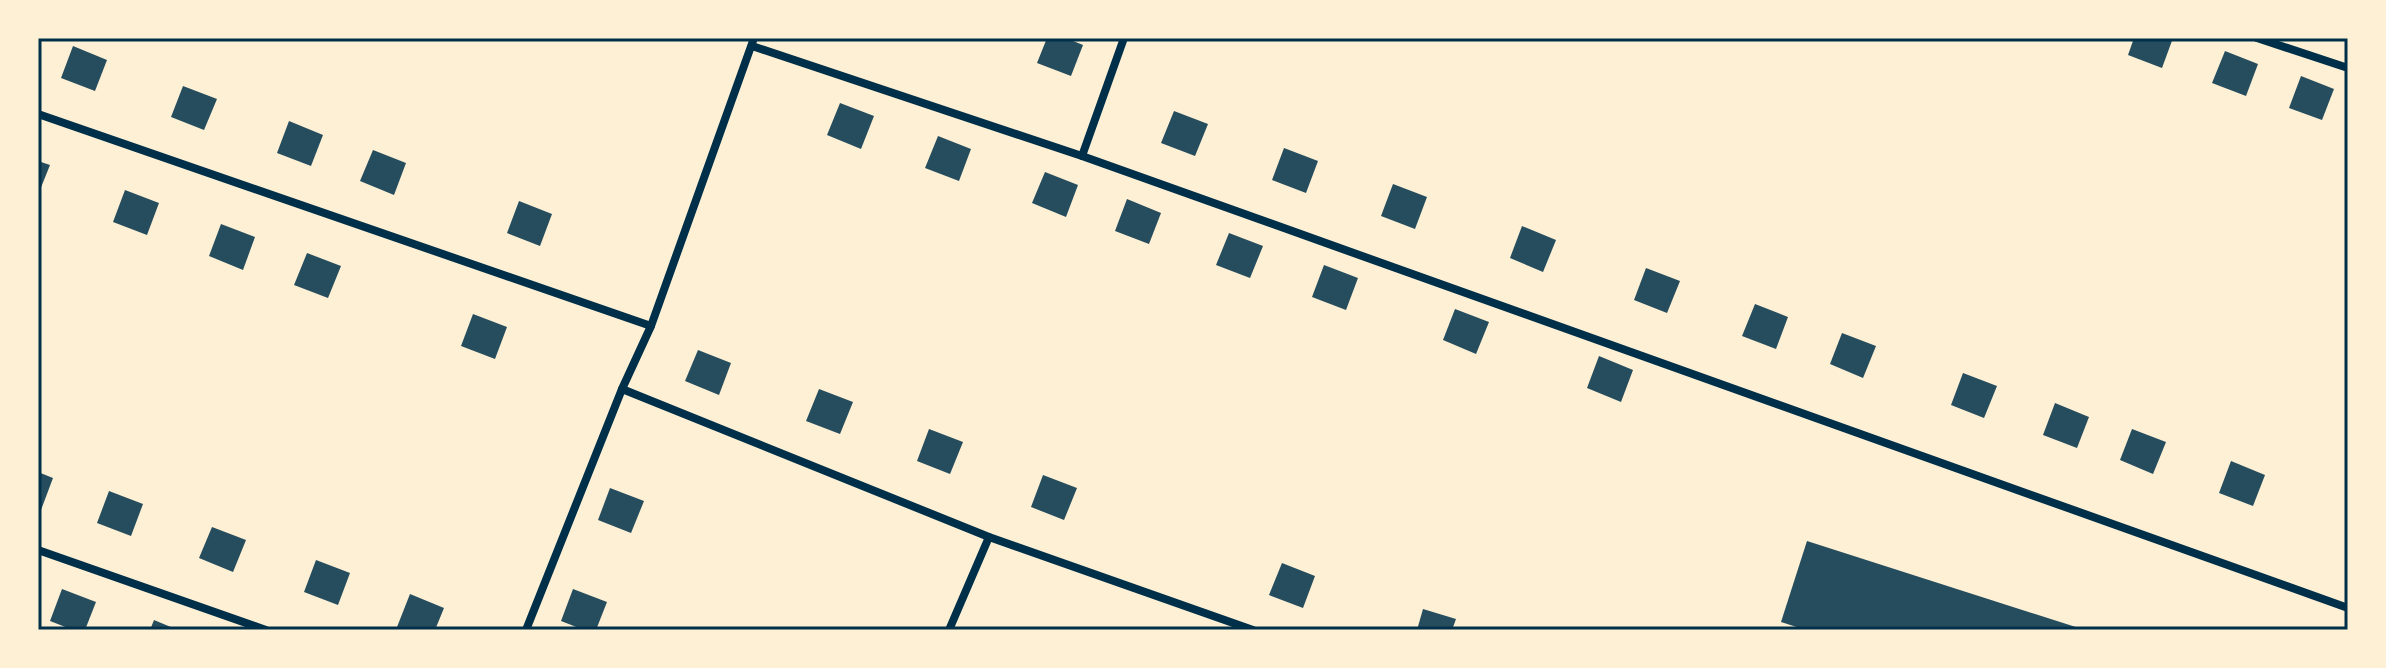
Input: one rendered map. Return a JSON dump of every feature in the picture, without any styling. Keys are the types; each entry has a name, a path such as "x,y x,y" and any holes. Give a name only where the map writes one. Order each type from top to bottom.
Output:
{"street":[{"path":"1082,156 1124,38"},
{"path":"2257,38 2348,68"},
{"path":"526,630 622,389 651,326 753,42 1082,156 2348,608"},
{"path":"38,114 651,326"},
{"path":"622,389 989,537 1253,630"},
{"path":"949,630 989,537"},
{"path":"38,550 266,630"}],"building":[{"path":"1047,38 1066,38 1083,45 1071,76 1037,63"},
{"path":"2134,38 2173,38 2162,68 2128,55"},
{"path":"73,46 107,60 95,91 61,78"},
{"path":"2225,51 2258,64 2246,96 2212,83"},
{"path":"2301,76 2334,89 2322,120 2289,108"},
{"path":"183,86 217,99 204,130 171,117"},
{"path":"840,103 874,116 861,149 827,135"},
{"path":"1174,111 1208,124 1195,156 1161,143"},
{"path":"289,121 323,135 311,166 277,153"},
{"path":"938,136 971,149 959,181 925,168"},
{"path":"1284,148 1318,161 1306,193 1272,180"},
{"path":"373,150 406,163 394,195 360,181"},
{"path":"38,161 50,165 38,195"},
{"path":"1045,172 1078,185 1066,217 1032,203"},
{"path":"1393,184 1427,197 1415,229 1381,216"},
{"path":"125,190 159,203 147,235 113,222"},
{"path":"1127,199 1161,213 1149,244 1115,231"},
{"path":"519,201 552,214 540,246 507,233"},
{"path":"221,224 255,237 243,270 209,256"},
{"path":"1522,226 1556,240 1543,272 1510,258"},
{"path":"1229,233 1263,246 1250,278 1216,265"},
{"path":"307,253 341,266 328,298 294,285"},
{"path":"1324,265 1358,278 1346,310 1312,297"},
{"path":"1646,268 1680,281 1667,313 1634,300"},
{"path":"1755,304 1788,317 1776,349 1742,336"},
{"path":"1455,309 1489,322 1476,354 1443,340"},
{"path":"473,314 507,327 495,359 461,346"},
{"path":"1842,333 1876,346 1863,378 1830,364"},
{"path":"698,350 731,363 719,395 685,381"},
{"path":"1599,356 1633,370 1621,402 1587,388"},
{"path":"1963,373 1997,386 1984,418 1951,405"},
{"path":"819,389 853,402 840,434 806,421"},
{"path":"2055,403 2089,417 2077,448 2043,435"},
{"path":"929,429 963,442 950,474 917,461"},
{"path":"2132,429 2166,442 2153,474 2120,460"},
{"path":"2231,461 2265,475 2253,506 2219,493"},
{"path":"38,472 53,478 41,510 38,509"},
{"path":"1043,475 1077,488 1064,520 1031,507"},
{"path":"610,488 644,501 631,533 598,520"},
{"path":"109,491 143,504 131,536 97,523"},
{"path":"212,527 246,540 233,572 199,558"},
{"path":"1807,541 2082,630 1806,630 1781,622"},
{"path":"316,560 350,573 338,605 304,592"},
{"path":"1282,563 1315,576 1303,608 1269,595"},
{"path":"62,589 96,602 85,630 73,630 50,621"},
{"path":"573,589 607,602 596,630 584,630 561,621"},
{"path":"410,594 444,608 435,630 397,627"},
{"path":"1423,609 1456,619 1452,630 1417,630"},
{"path":"154,620 178,630 150,630"}]}
